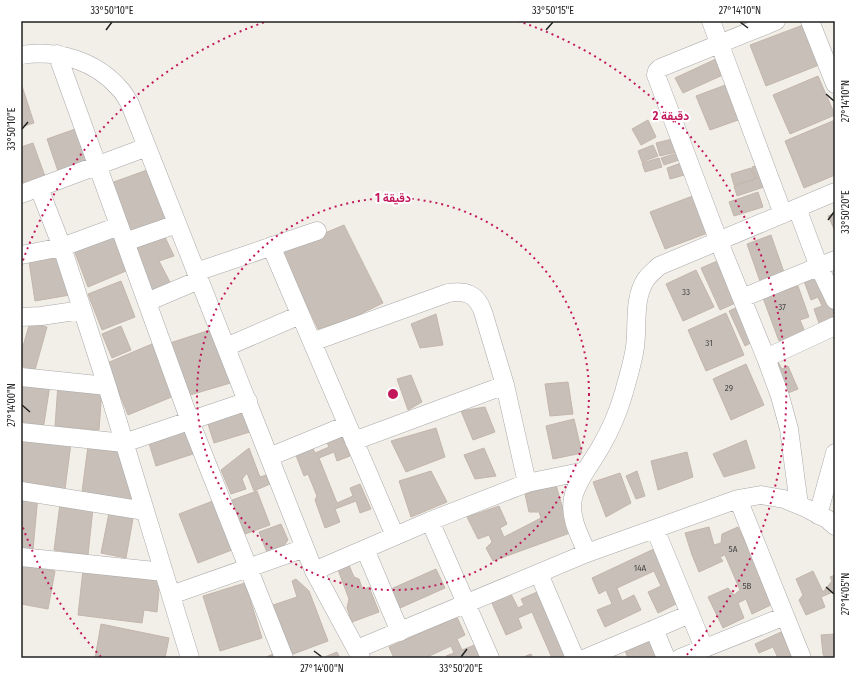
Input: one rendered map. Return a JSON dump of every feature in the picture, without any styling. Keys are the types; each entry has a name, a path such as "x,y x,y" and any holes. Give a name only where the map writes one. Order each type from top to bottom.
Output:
{"street":[{"path":"711,21 719,45 790,211 827,264 835,300"},
{"path":"776,21 660,68 656,75 719,242 780,396 789,429 799,505"},
{"path":"810,21 835,84"},
{"path":"21,54 57,54 84,62 105,74 121,89 130,104 314,571 359,654 400,632 587,554 738,500 761,495 784,499 818,515 835,526"},
{"path":"57,54 190,421 284,658"},
{"path":"21,194 147,147"},
{"path":"39,188 62,247 107,386 190,658"},
{"path":"587,554 574,521 572,509 573,497 585,471 607,435 624,393 635,347 639,294 647,278 659,266 835,192"},
{"path":"21,255 177,224"},
{"path":"147,302 198,276 271,246 317,231"},
{"path":"271,246 395,536"},
{"path":"742,298 827,264"},
{"path":"312,342 448,293 458,291 473,296 480,302 505,385 527,483"},
{"path":"21,317 41,316 82,310"},
{"path":"226,347 300,314"},
{"path":"766,358 835,326"},
{"path":"21,377 107,386"},
{"path":"269,457 505,385"},
{"path":"21,432 124,443 248,401"},
{"path":"818,515 835,453"},
{"path":"314,571 430,521 527,483 585,471"},
{"path":"21,491 145,510"},
{"path":"738,500 802,658"},
{"path":"430,521 490,658"},
{"path":"655,529 704,648"},
{"path":"171,595 305,548"},
{"path":"365,549 400,632"},
{"path":"21,557 164,572"},
{"path":"539,574 575,658"},
{"path":"586,658 690,614"},
{"path":"680,658 785,616"},
{"path":"654,629 666,658"}],"building":[{"path":"742,21 757,21 744,26"},
{"path":"803,25 819,65 766,86 750,45"},
{"path":"718,58 725,74 683,93 675,78"},
{"path":"818,76 835,115 790,134 773,95"},
{"path":"21,83 34,123 21,127"},
{"path":"728,84 741,119 710,130 696,96"},
{"path":"648,120 656,137 641,145 632,129"},
{"path":"835,120 835,175 804,188 785,141"},
{"path":"78,128 90,163 59,174 47,139"},
{"path":"672,139 676,152 660,156 656,143"},
{"path":"33,143 46,179 21,188 21,147"},
{"path":"653,145 658,156 642,162 638,151"},
{"path":"677,153 679,160 664,165 661,158"},
{"path":"659,158 662,167 645,172 642,163"},
{"path":"684,162 688,174 670,179 667,168"},
{"path":"763,163 767,174 755,178 752,167"},
{"path":"751,168 755,179 734,185 731,174"},
{"path":"147,170 166,218 130,232 111,183"},
{"path":"761,177 764,187 737,196 734,186"},
{"path":"758,192 763,207 734,216 729,202"},
{"path":"698,194 713,231 665,249 650,212"},
{"path":"835,213 835,231 828,216"},
{"path":"344,225 383,303 350,319 318,329 282,251"},
{"path":"114,235 126,271 88,287 74,250"},
{"path":"164,235 174,256 159,261 172,286 151,293 133,246"},
{"path":"771,235 786,278 762,287 747,244"},
{"path":"62,249 70,295 35,301 28,255"},
{"path":"722,259 742,300 720,310 701,268"},
{"path":"696,270 714,307 683,321 666,284"},
{"path":"822,275 835,305 835,313 832,314 834,321 820,326 814,309 822,306 818,297 811,300 804,281"},
{"path":"121,281 135,317 102,330 88,294"},
{"path":"798,286 809,317 800,320 805,332 779,341 763,298"},
{"path":"742,305 758,339 745,346 729,311"},
{"path":"726,313 744,355 706,371 688,330"},
{"path":"436,314 443,345 420,348 411,324"},
{"path":"30,322 47,327 35,370 21,366 21,353"},
{"path":"121,326 131,350 112,358 102,334"},
{"path":"210,330 234,382 190,395 170,343"},
{"path":"152,344 174,396 128,415 107,363"},
{"path":"778,362 782,369 788,366 798,389 783,395 770,365"},
{"path":"746,364 764,405 731,420 713,379"},
{"path":"411,375 422,402 408,410 397,379"},
{"path":"568,382 573,414 550,416 545,384"},
{"path":"21,384 50,385 43,430 21,426"},
{"path":"58,384 102,388 99,430 55,426"},
{"path":"485,407 495,432 473,440 461,411"},
{"path":"244,409 253,431 214,443 207,421"},
{"path":"574,419 582,453 553,459 546,426"},
{"path":"185,428 193,454 156,466 148,440"},
{"path":"436,428 445,457 406,472 391,441"},
{"path":"340,432 350,456 337,461 334,452 319,458 337,503 353,496 350,488 360,484 371,509 360,513 356,501 335,509 340,522 325,528 315,500 317,496 308,474 304,476 295,453 312,446 315,453 329,447 325,438"},
{"path":"21,438 71,443 65,489 21,483"},
{"path":"746,440 755,468 724,477 713,454"},
{"path":"88,446 120,449 138,503 82,492"},
{"path":"249,448 260,477 266,475 270,484 254,491 247,473 242,479 246,489 231,494 221,470"},
{"path":"484,448 496,476 475,479 464,455"},
{"path":"687,452 693,477 658,490 651,461"},
{"path":"431,471 447,502 411,517 399,481"},
{"path":"637,471 645,496 636,499 626,476"},
{"path":"620,473 631,503 606,517 593,482"},
{"path":"556,485 570,533 493,561 486,548 492,542 489,535 478,539 467,517 499,506 507,524 500,528 504,537 541,518 539,512 529,512 525,494"},
{"path":"257,491 270,525 245,534 232,500"},
{"path":"21,494 38,495 33,550 21,549"},
{"path":"218,499 237,548 198,563 179,514"},
{"path":"60,504 93,508 88,555 54,550"},
{"path":"110,508 134,513 126,558 101,553"},
{"path":"281,524 288,540 280,551 268,555 259,532"},
{"path":"709,527 714,545 721,543 722,534 738,527 775,603 752,614 746,599 738,603 744,618 723,628 708,597 728,588 734,595 740,590 725,555 720,557 723,561 699,572 685,533"},
{"path":"656,548 680,602 658,613 648,592 661,586 654,571 617,588 622,601 634,595 641,610 605,627 597,610 612,604 606,590 599,594 592,578"},
{"path":"348,563 354,577 359,579 363,590 369,587 379,612 352,622 347,608 349,599 337,567"},
{"path":"21,564 55,571 48,609 21,604"},
{"path":"436,569 445,588 400,608 391,589"},
{"path":"83,570 160,578 157,612 144,610 142,623 78,615"},
{"path":"813,571 823,592 832,581 830,577 835,575 835,596 833,592 821,597 825,607 806,615 799,600 803,595 796,579"},
{"path":"296,579 309,591 328,641 288,656 270,606 297,597 292,581"},
{"path":"245,583 262,638 220,651 203,596"},
{"path":"544,589 572,658 552,658 532,612 518,618 522,628 506,635 491,601 510,592 518,608 524,605 521,599"},
{"path":"457,617 465,635 457,639 462,650 477,644 483,658 447,658 446,656 454,653 451,646 425,658 394,658 389,647"},
{"path":"101,624 169,638 165,658 95,658"},
{"path":"781,632 794,658 778,658 773,647 759,653 755,644"},
{"path":"835,634 835,658 825,658 823,654 821,635"},
{"path":"648,637 657,658 628,658 624,648"},
{"path":"337,652 340,658 322,658"},
{"path":"273,654 275,658 264,658"},
{"path":"531,654 533,658 521,658"}]}
